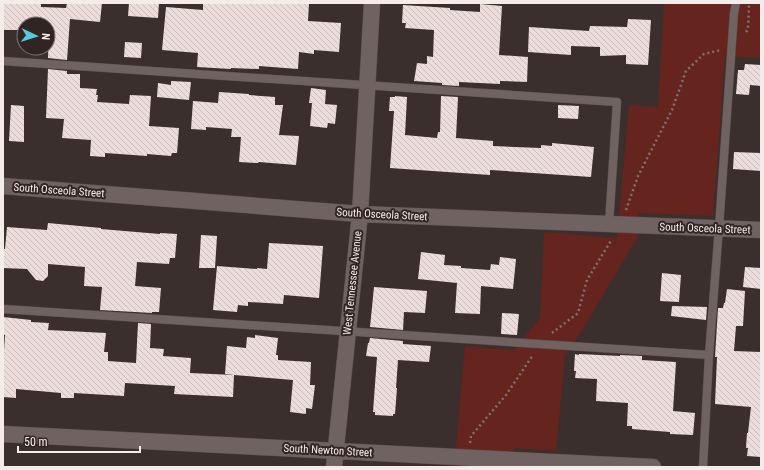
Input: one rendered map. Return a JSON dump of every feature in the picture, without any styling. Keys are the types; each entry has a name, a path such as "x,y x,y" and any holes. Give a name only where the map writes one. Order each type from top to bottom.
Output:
{"street":[{"name":"West Tennessee Avenue","path":"334,467 360,214 372,3"},
{"name":"South Osceola Street","path":"3,186 360,214 761,230"},
{"name":"South Newton Street","path":"3,434 653,467"}],"lane":[{"path":"703,467 709,355 734,13 736,3"},
{"path":"3,61 617,102 609,224"},
{"path":"3,309 709,355"}],"shaded area":[{"path":"664,3 761,3 761,58 725,56 713,216 639,213 637,238 583,329 565,356 556,451 514,448 508,467 447,467 456,447 465,346 514,350 540,318 544,232 617,238 629,105 658,107"}],"building":[{"path":"3,3 41,3 41,7 66,8 67,3 102,3 100,22 70,19 67,60 48,58 48,56 56,56 56,16 16,16 16,30 3,30"},
{"path":"129,3 159,3 158,18 128,16"},
{"path":"203,3 309,3 308,21 341,23 339,52 314,50 314,54 299,52 298,69 259,66 259,69 231,69 197,67 198,53 162,50 166,7 203,10"},
{"path":"480,4 502,6 499,55 528,57 527,82 500,81 500,84 459,82 459,86 414,81 417,63 427,64 427,56 433,57 434,30 405,28 406,23 402,23 403,5 450,8 450,10 480,12"},
{"path":"628,19 651,20 648,65 626,64 626,55 600,56 600,47 571,46 571,55 528,52 529,27 589,31 590,26 627,27"},
{"path":"125,42 142,43 141,58 124,57"},
{"path":"745,64 761,65 761,86 750,85 749,95 736,94 738,70 744,70"},
{"path":"48,69 67,71 67,74 80,74 80,88 97,89 97,102 129,104 130,95 151,96 149,126 179,128 177,153 172,153 171,156 105,153 105,157 90,156 91,140 62,138 64,119 46,118"},
{"path":"171,81 191,82 189,100 157,97 158,83 171,85"},
{"path":"311,88 326,90 325,104 337,105 335,124 328,123 327,128 310,126 312,103 309,103"},
{"path":"219,92 275,97 275,105 283,105 279,135 299,136 296,165 239,162 241,137 231,137 232,129 206,127 206,130 191,129 193,101 218,103"},
{"path":"441,96 458,97 456,138 493,141 493,146 541,148 541,145 552,146 552,143 594,147 591,177 491,170 490,175 390,168 394,111 389,111 390,97 407,97 405,135 437,138 438,132 440,132"},
{"path":"11,105 24,106 24,142 9,141"},
{"path":"558,105 579,106 578,119 558,118"},
{"path":"734,152 761,153 761,171 733,169"},
{"path":"48,223 101,229 177,234 175,258 170,258 169,264 137,262 135,286 161,288 159,312 152,313 100,310 102,287 84,286 85,267 48,264 48,276 43,281 36,280 27,269 3,268 3,249 5,249 7,227 47,230"},
{"path":"201,235 217,236 215,268 199,268"},
{"path":"269,243 323,246 319,298 284,295 283,304 248,302 248,306 238,305 237,312 213,310 217,266 267,269"},
{"path":"421,252 445,255 444,265 461,266 461,268 490,270 491,264 499,265 500,257 516,259 513,289 481,286 480,314 455,313 457,283 418,279"},
{"path":"745,267 761,268 761,289 743,287"},
{"path":"662,273 681,275 679,302 660,301"},
{"path":"374,287 427,291 425,313 404,312 403,330 370,327"},
{"path":"727,289 745,291 743,326 736,326 734,351 761,352 761,457 747,456 747,433 751,407 715,404 717,357 715,357 718,308 723,308"},
{"path":"672,306 707,307 706,320 671,316"},
{"path":"502,313 519,314 517,335 501,334"},
{"path":"3,317 31,320 31,322 49,323 48,330 106,333 104,352 108,352 108,361 136,363 138,323 151,324 150,348 164,349 163,356 191,358 190,373 234,375 233,397 174,394 175,386 125,383 124,396 74,393 74,398 61,398 61,393 16,389 16,398 3,397 5,335 3,335"},
{"path":"255,335 278,338 276,355 278,355 278,360 311,362 310,385 315,385 312,409 306,408 306,414 290,412 293,380 225,374 227,346 246,348 247,337 255,338"},
{"path":"370,338 403,341 403,344 431,346 429,362 398,360 395,414 393,414 393,416 375,415 375,412 373,412 377,357 366,356"},
{"path":"575,354 642,356 642,360 676,362 673,411 695,413 693,435 670,434 670,432 632,429 632,426 627,426 628,403 596,401 597,379 575,378"}]}
